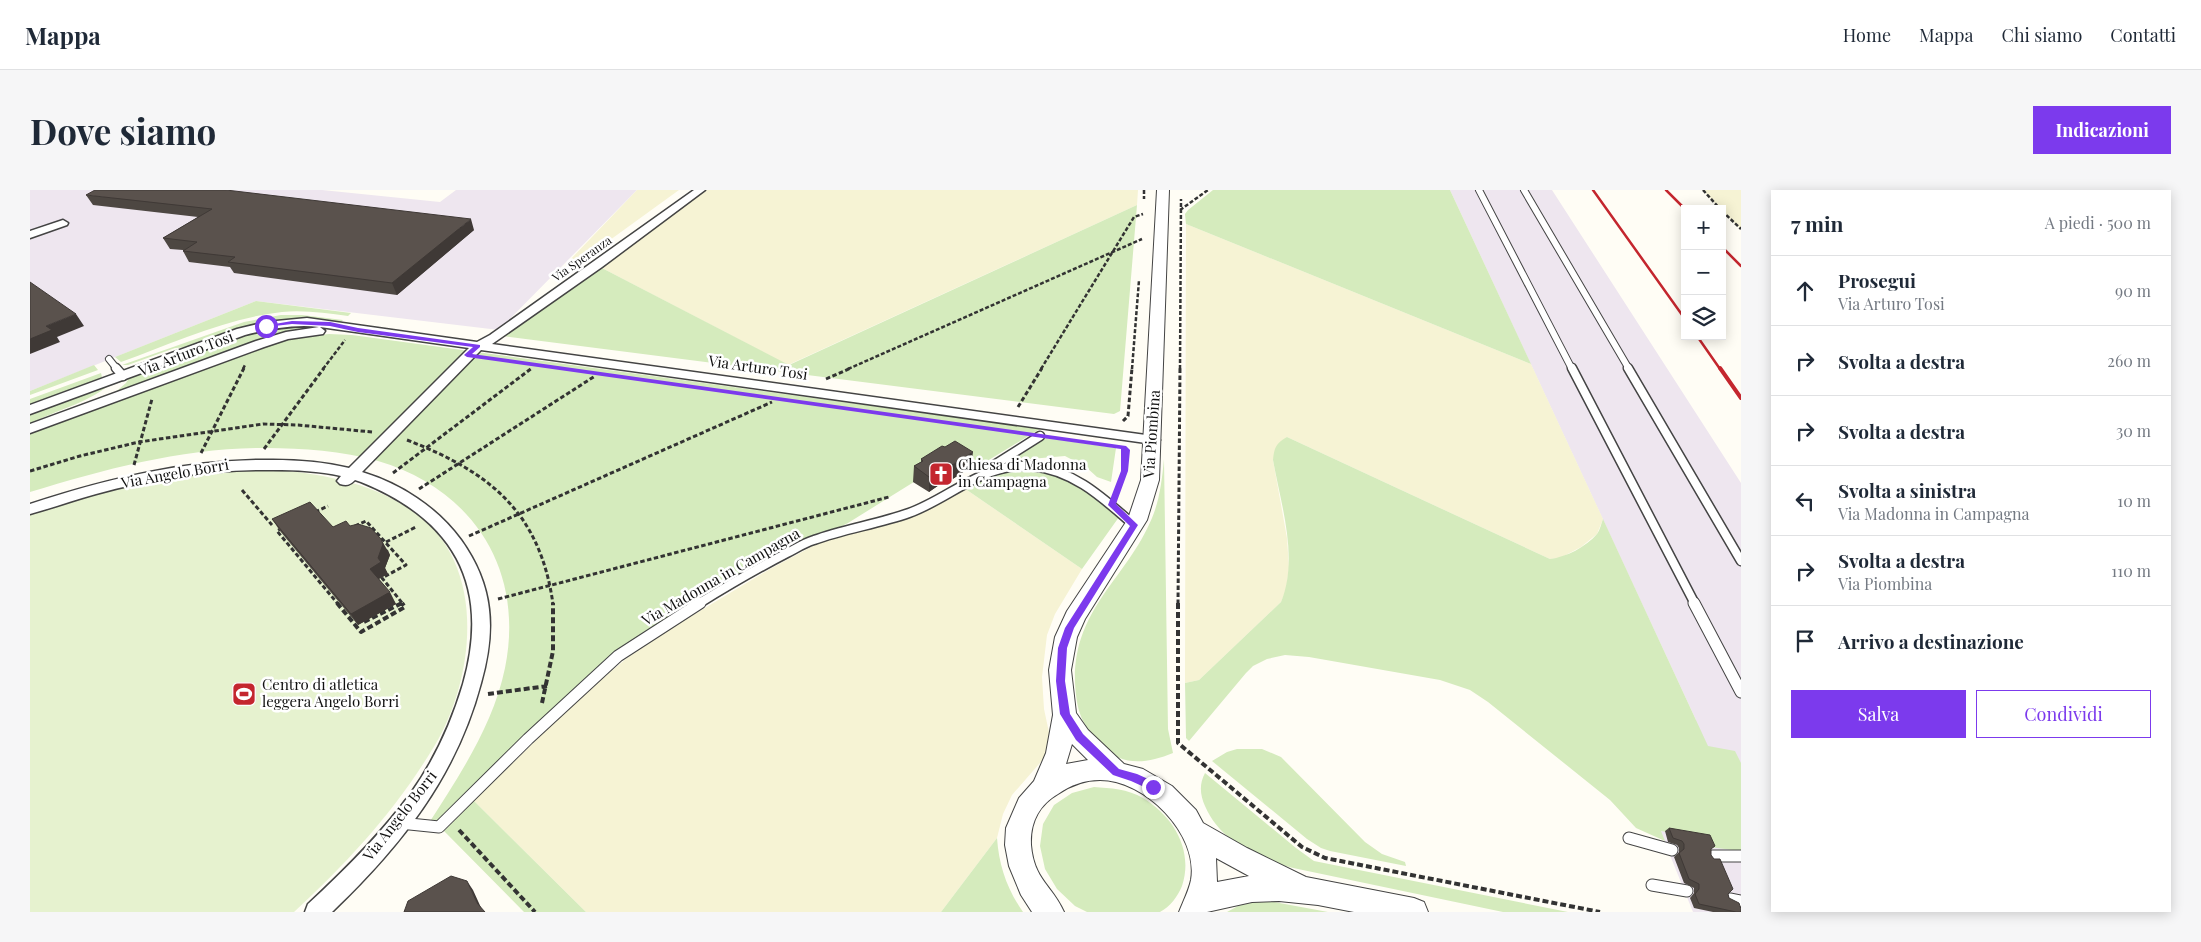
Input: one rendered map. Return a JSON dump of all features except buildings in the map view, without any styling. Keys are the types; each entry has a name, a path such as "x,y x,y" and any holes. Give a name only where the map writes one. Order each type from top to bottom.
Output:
{"street":[{"name":"Via Speranza","path":"478,346 494,338 598,266 700,190"},
{"name":"Via Piombina","path":"1046,786 1058,753 1065,714 1060,670 1066,637 1075,617 1134,525 1148,490 1153,440 1163,190"},
{"path":"30,235 63,223"},
{"name":"Via Arturo Tosi","path":"30,410 241,332 266,326 312,323 356,335"},
{"name":"Via Arturo Tosi","path":"30,428 273,339 313,332 478,346 1153,440"},
{"path":"349,477 478,346"},
{"name":"Via Arturo Tosi","path":"30,428 99,398 115,386 123,376"},
{"name":"Via Angelo Borri","path":"30,509 131,480 194,468 237,463 315,466 379,484 406,497 432,518 455,542 470,566 483,614 482,648 462,719 441,762 399,823 350,879 316,912"},
{"name":"Via Piombina","path":"1065,714 1080,737 1116,772"},
{"name":"Via Piombina","path":"1050,912 1040,902 1029,885 1021,866 1018,847 1019,829 1024,812 1033,798 1046,786 1061,777 1078,772 1097,770 1116,772 1134,777 1172,800 1187,817 1196,832 1204,855 1205,878 1196,906"},
{"name":"Via Piombina","path":"1196,832 1238,857 1303,889"},
{"name":"Via Piombina","path":"1196,906 1234,892 1261,888 1303,889 1414,912"}],"lane":[{"path":"1478,190 1741,692"},
{"path":"1524,190 1741,561"},
{"path":"109,359 123,376"},
{"name":"Via Madonna in Campagna","path":"399,823 439,827 528,739 618,656 677,616 760,567 813,540 910,513 969,481 1040,436"},
{"name":"Via Madonna in Campagna","path":"969,481 998,470 1028,466 1054,470 1072,477 1112,505 1134,525"},
{"path":"1629,838 1672,850"},
{"path":"1712,856 1741,856"},
{"path":"1652,885 1687,891"}],"path":[{"path":"1143,222 1144,190"},
{"path":"1181,190 1178,743 1312,853 1325,858 1600,912"},
{"path":"1162,216 1181,209 1208,190"},
{"path":"1703,190 1716,205"},
{"path":"1018,406 1134,217 1143,214"},
{"path":"1726,215 1741,229"},
{"path":"800,390 1142,239 1143,231"},
{"path":"1128,416 1139,279"},
{"path":"254,464 345,340 356,335"},
{"path":"337,339 345,340"},
{"path":"194,468 245,364"},
{"path":"379,484 536,365 527,364"},
{"path":"406,497 600,373 591,372"},
{"path":"131,480 139,442 155,392"},
{"path":"455,542 779,399 769,397"},
{"path":"30,472 80,456 139,442 263,424 282,424 390,435 428,446 461,462 492,485 520,513 544,553 556,607 555,634 547,686 541,704"},
{"path":"1112,505 1125,471 1126,450 1123,448"},
{"path":"242,490 361,632 406,607 382,578 406,565 366,521 349,529"},
{"path":"481,604 889,498"},
{"path":"308,515 328,506"},
{"path":"385,543 432,518"},
{"path":"277,530 285,527"},
{"path":"364,622 402,603"},
{"path":"469,696 547,686"},
{"path":"448,818 535,912"}],"shaded area":[{"path":"30,190 322,190 440,202 456,190 637,190 499,330 256,301 30,391"},
{"path":"637,190 679,190 581,261 568,262"},
{"path":"703,190 1138,190 1137,205 788,365 600,267"},
{"path":"1450,190 1552,190 1741,483 1741,912 1693,912 1659,828 1696,720"},
{"path":"1703,190 1741,190 1741,229 1726,215 1726,205 1716,205"},
{"path":"1186,224 1531,364 1603,519 1597,534 1581,547 1560,558 1550,559 1287,437 1273,460 1287,538 1289,568 1286,590 1281,602 1199,680 1185,683"},
{"path":"964,488 1082,569 1055,614 1047,635 1042,677 1044,709 1050,737 1046,756 1012,795 1003,814 997,838 941,912 586,912 474,801 576,701 627,658 670,629 770,569 828,538 862,529"}],"green space":[{"path":"1213,190 1450,190 1531,364 1186,224 1185,214 1188,210"},
{"path":"1137,205 1120,411 1114,414 502,336 600,267 789,365"},
{"path":"256,301 351,313 348,316 290,311 261,315 200,332 121,362 115,357"},
{"path":"281,315 302,315 343,320 340,323 310,319 191,347 175,348 128,365 122,365 244,322"},
{"path":"294,326 317,327 112,395 126,383 130,376 236,337 257,331"},
{"path":"329,334 352,335 1040,429 974,469 954,457 848,523 760,567 618,656 439,827 427,826 473,750 492,710 505,668 509,632 507,598 499,567 485,538 465,513 441,491 412,474 378,461 322,451 266,448 206,451 176,455 88,475 30,492 30,433 270,344 292,338"},
{"path":"94,365 98,370 30,395 30,391"},
{"path":"101,373 102,377 96,381 30,406 30,399"},
{"path":"108,386 90,398 30,424 30,413"},
{"path":"1040,437 1116,448 1111,482 1097,477 1086,467 1065,456 1030,459 1012,457"},
{"path":"1287,437 1550,559 1569,554 1582,547 1598,532 1603,519 1708,746 1735,751 1741,763 1741,851 1709,847 1705,839 1661,831 1665,841 1636,828 1610,800 1488,702 1470,690 1440,680 1309,657 1285,655 1267,659 1253,666 1246,673 1189,741 1186,738 1185,683 1199,680 1281,602 1288,568 1287,531 1273,460 1276,446"},
{"path":"1164,459 1168,729 1173,753 1144,761 1125,760 1117,757 1094,737 1081,717 1075,683 1077,657 1083,634 1092,614 1141,540 1152,518 1159,496"},
{"name":"Centro di atletica leggera Angelo Borri","path":"267,469 341,480 394,499 410,509 435,531 453,558 463,588 467,620 466,653 459,686 449,717 435,745 388,813 334,874 294,912 30,912 30,512 117,487 207,473"},
{"path":"1018,470 1041,470 1076,482 1119,517 1082,569 964,488 996,474"},
{"path":"1237,749 1262,749 1281,757 1365,842 1382,854 1405,862 1406,866 1330,851 1321,848 1307,839 1212,761 1227,752"},
{"path":"1205,773 1314,861 1568,912 1503,912 1298,869 1270,861 1232,840 1212,819 1201,794 1201,785"},
{"path":"1094,787 1125,791 1143,798 1163,814 1172,824 1178,835 1183,847 1185,860 1182,886 1173,901 1160,912 1087,912 1075,906 1057,889 1045,869 1040,846 1043,824 1054,805 1072,793"},
{"path":"474,801 586,912 524,912 444,831"},
{"path":"997,838 1005,877 1012,895 1023,912 941,912"},
{"path":"1264,900 1328,912 1227,912 1238,906"}],"railway":[{"path":"1593,190 1681,313"},
{"path":"1666,190 1681,205"},
{"path":"1725,250 1741,266"},
{"path":"1700,340 1720,369"},
{"path":"1720,368 1741,398"}],"place":[{"name":"Chiesa di Madonna in Campagna","path":"941,474"},
{"name":"Centro di atletica leggera Angelo Borri","path":"244,694"}],"route":[{"path":"266,326 306,322 330,324 358,330 478,346 467,355 1123,448 1126,450 1125,471 1112,505 1134,525 1075,617 1062,648 1060,681 1065,714 1080,737 1093,752 1116,772 1134,777 1153,787"}]}
